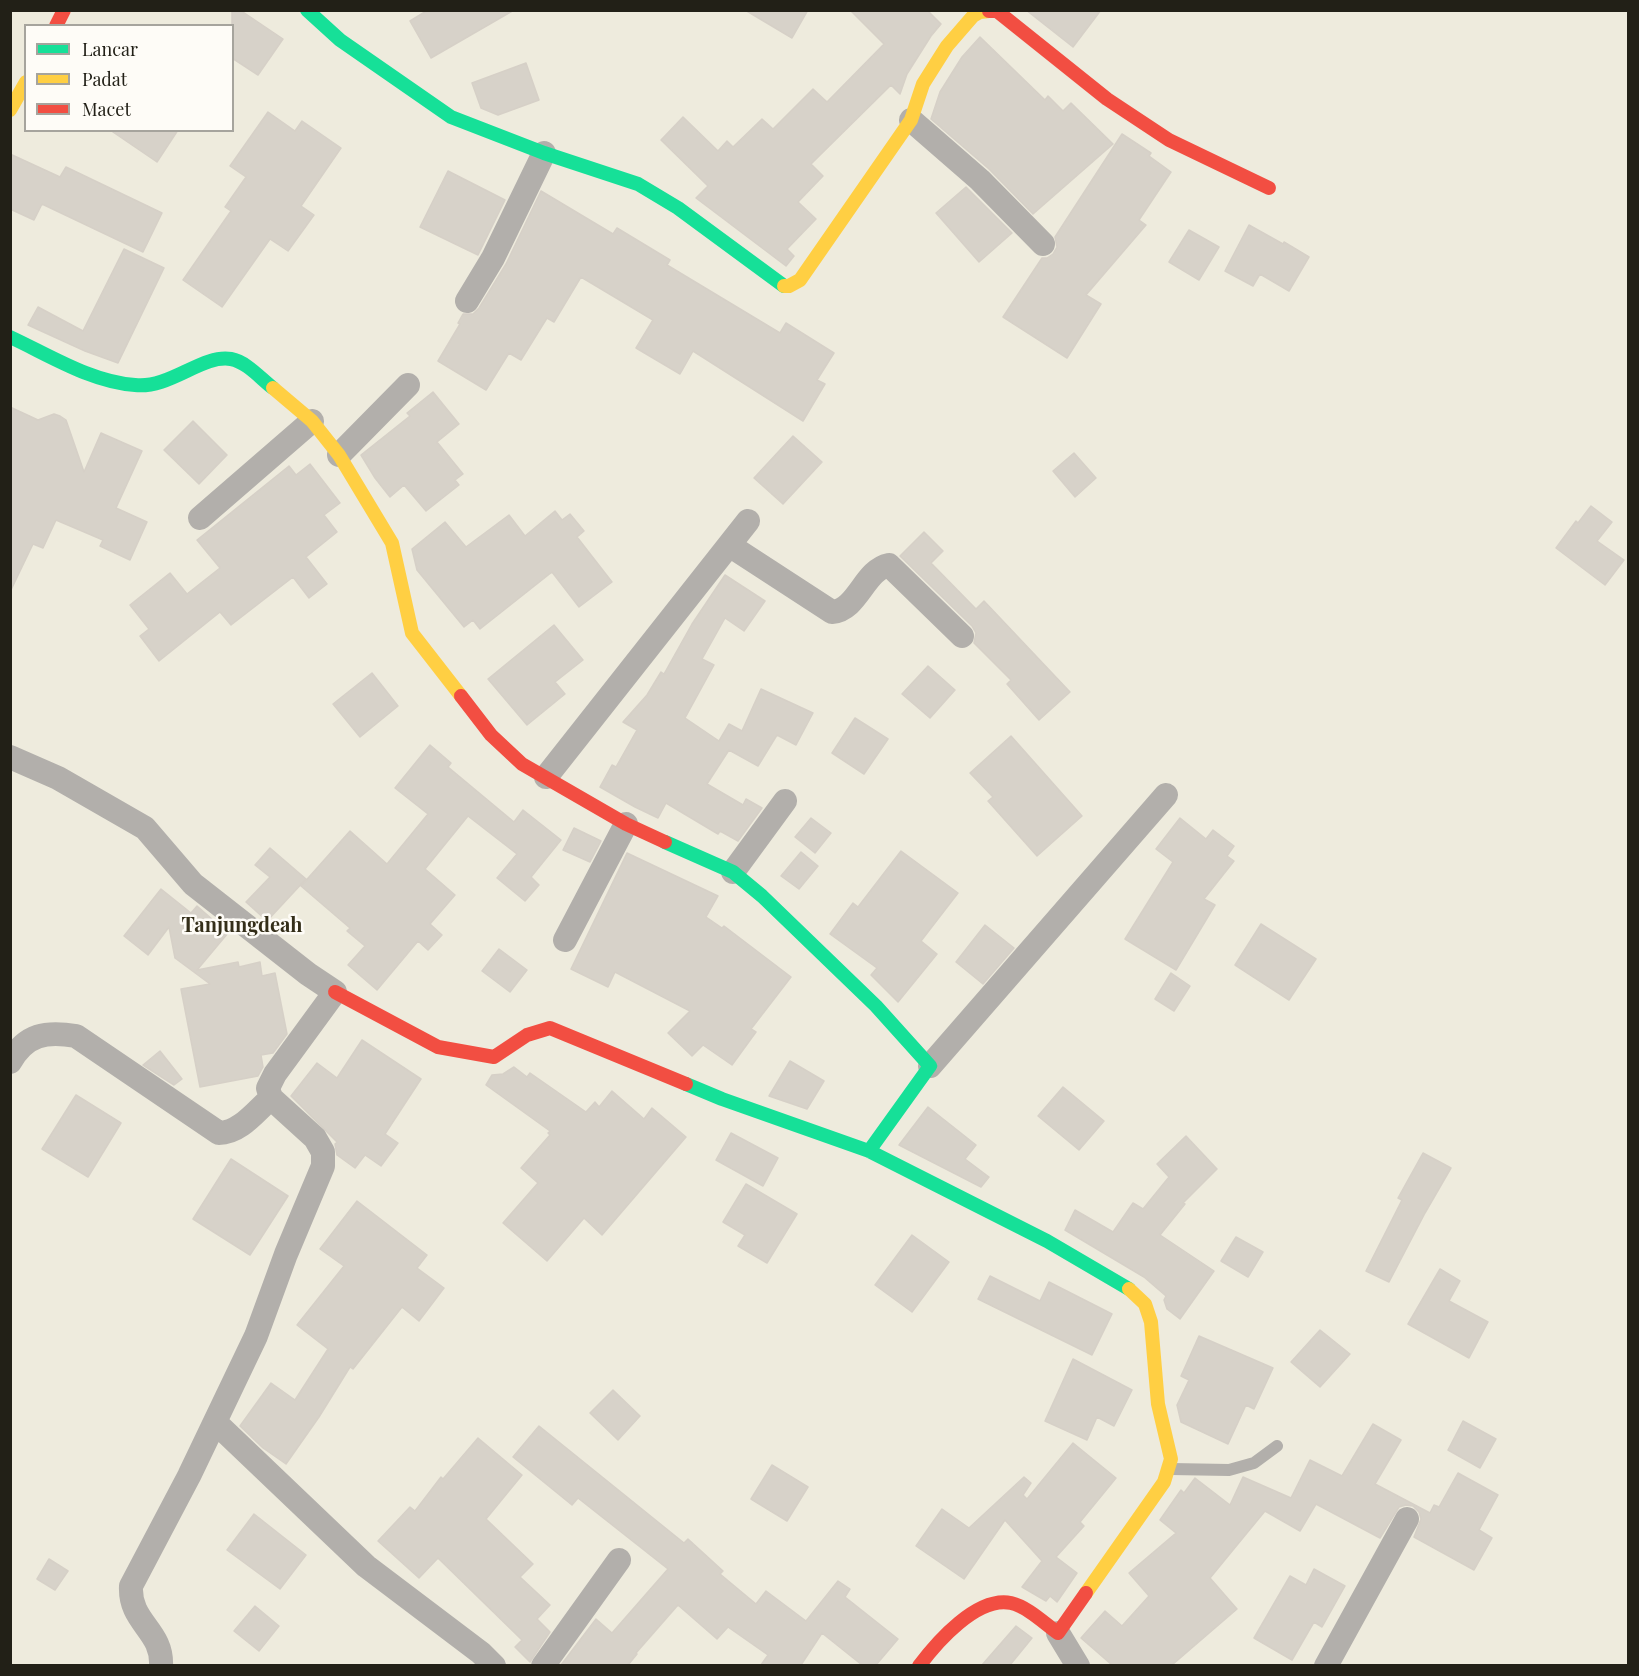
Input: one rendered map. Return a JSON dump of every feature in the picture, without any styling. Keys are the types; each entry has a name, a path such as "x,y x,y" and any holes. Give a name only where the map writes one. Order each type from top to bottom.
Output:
{"street":[{"path":"57,24 64,10"},
{"path":"307,10 358,53 451,117 544,153 638,184 678,208 782,286 789,286 800,280 910,120 923,84 947,46 968,21 980,11 997,11 1107,99 1169,140 1269,188"},
{"path":"10,110 24,86"},
{"path":"910,120 980,180 1043,244"},
{"path":"467,301 494,258 544,153"},
{"path":"10,337 75,367 129,385 157,384 194,368 230,359 244,365 312,422 339,456 392,543 412,633 491,735 522,764 626,824 733,872 762,896 876,1006 930,1066"},
{"path":"339,456 408,385"},
{"path":"200,518 312,422"},
{"path":"546,777 748,521"},
{"path":"729,545 832,612 846,607 879,569 889,565 962,636"},
{"path":"10,757 58,778 145,828 199,889 308,974 335,992 438,1047 494,1057 537,1029 550,1029 722,1099 869,1151 1047,1241 1131,1290 1145,1304 1151,1322 1158,1404 1172,1459 1170,1469 1164,1482 1058,1633"},
{"path":"869,1151 930,1066 1166,795"},
{"path":"733,872 785,801"},
{"path":"565,940 626,824"},
{"path":"160,1665 161,1655 157,1640 136,1613 130,1597 131,1586 256,1336 286,1254 323,1166 323,1152 315,1138 271,1098 268,1089 275,1074 335,992"},
{"path":"10,1062 27,1040 57,1033 76,1036 219,1133 236,1130 271,1098"},
{"path":"214,1422 366,1566 494,1665"},
{"path":"1326,1665 1407,1519"},
{"path":"543,1665 619,1560"},
{"path":"919,1665 935,1645 979,1609 1000,1601 1013,1604 1058,1633 1077,1665"}],"lane":[{"path":"1170,1469 1229,1470 1254,1462 1277,1446"}],"building":[{"path":"232,10 240,10 283,39 258,75 234,59 234,24 232,24"},
{"path":"428,10 514,10 431,58 410,21"},
{"path":"745,10 808,10 792,38"},
{"path":"850,10 927,10 941,24 907,74 900,94 891,85 811,164 823,176 798,202 816,219 787,249 794,256 786,266 696,198 708,186 661,140 683,117 718,151 727,141 733,147 762,119 773,129 813,89 827,102 884,44"},
{"path":"1026,10 1101,10 1073,47"},
{"path":"980,37 1045,100 1048,96 1063,111 1071,103 1113,144 1033,214 989,169 931,119 940,92 962,57"},
{"path":"526,63 539,100 498,115 481,108 472,83"},
{"path":"268,112 295,131 302,121 341,148 301,206 314,215 288,251 270,239 222,307 183,280 231,211 225,207 246,177 230,166"},
{"path":"113,132 177,132 157,162"},
{"path":"1122,134 1151,153 1149,156 1171,172 1139,220 1146,225 1086,295 1101,304 1067,358 1003,317 1042,258 1053,254 1057,247 1055,237"},
{"path":"10,154 60,177 66,167 162,213 143,252 42,204 34,220 10,209"},
{"path":"448,171 505,200 478,255 420,227"},
{"path":"966,187 1012,233 979,262 936,213"},
{"path":"541,191 613,234 617,228 670,260 667,265 780,333 786,323 834,353 817,380 825,384 803,421 693,351 680,374 636,348 653,320 581,277 554,322 547,318 521,360 509,353 486,390 438,361 460,324 458,323 463,314 473,314 479,308 506,264"},
{"path":"1249,225 1309,257 1289,291 1260,274 1253,286 1225,271"},
{"path":"1189,230 1219,247 1199,280 1169,262"},
{"path":"124,249 164,268 118,363 28,325 38,307 83,331"},
{"path":"433,392 459,424 437,442 463,474 455,480 459,485 426,511 404,485 390,497 361,455 410,416 407,413"},
{"path":"10,407 38,420 54,414 66,420 84,472 101,433 142,451 116,508 147,522 130,560 100,546 103,540 56,520 43,548 33,544 10,592"},
{"path":"193,421 227,455 199,484 164,450"},
{"path":"793,436 822,462 783,504 754,478"},
{"path":"1074,453 1096,478 1075,497 1053,471"},
{"path":"310,464 340,503 324,515 337,532 306,557 327,584 309,598 293,577 231,625 220,612 159,661 140,636 149,629 130,605 170,573 187,594 220,568 197,540 289,466 296,475"},
{"path":"1591,506 1612,522 1597,541 1624,560 1605,585 1556,548 1576,521 1578,523"},
{"path":"555,511 562,520 570,514 584,531 577,537 612,582 579,607 552,572 480,629 473,620 464,627 417,570 412,549 445,522 466,547 509,515 525,536"},
{"path":"924,532 943,551 931,563 976,609 984,601 1070,692 1039,720 1007,684 1011,680 974,643 976,633 972,626 900,556"},
{"path":"725,575 765,601 744,631 725,618 702,659 714,665 685,718 719,741 729,724 742,731 761,689 813,713 796,745 777,735 758,766 729,750 707,784 743,805 746,799 762,808 738,841 720,831 718,834 666,803 658,818 600,787 612,765 616,767 637,730 623,722 647,695 661,672 664,674 692,624"},
{"path":"554,625 583,660 555,682 565,694 527,725 488,679"},
{"path":"928,666 955,690 930,718 902,694"},
{"path":"372,673 398,706 360,737 333,704"},
{"path":"855,718 888,739 864,774 832,753"},
{"path":"1011,736 1082,816 1037,856 988,801 993,797 970,773"},
{"path":"430,745 451,763 448,767 514,822 523,810 561,840 531,877 539,885 525,901 497,878 517,854 468,816 425,869 455,895 430,924 442,935 428,950 418,941 377,990 348,965 365,946 347,931 350,928 301,886 350,831 387,864 428,814 395,788"},
{"path":"811,818 831,833 815,853 795,837"},
{"path":"1180,818 1206,839 1213,830 1234,846 1227,856 1234,861 1204,899 1215,905 1176,970 1125,939 1173,862 1156,849"},
{"path":"574,828 601,841 590,862 563,850"},
{"path":"270,848 306,879 267,921 246,902 270,877 255,865"},
{"path":"901,851 958,893 921,941 937,954 898,1002 871,975 877,968 830,934 853,903 858,907"},
{"path":"801,852 818,866 799,889 781,876"},
{"path":"627,853 718,896 706,917 722,928 724,926 791,977 751,1029 756,1032 732,1065 703,1045 692,1056 668,1033 690,1011 615,972 608,987 571,969"},
{"path":"161,889 191,913 197,906 228,933 197,970 238,962 239,967 260,962 262,976 275,973 287,1034 273,1053 261,1055 263,1067 258,1076 200,1087 181,989 210,984 175,958 169,927 148,955 124,936"},
{"path":"1261,924 1316,959 1289,1000 1235,965"},
{"path":"985,925 1014,948 983,984 956,962"},
{"path":"499,949 527,970 510,992 482,971"},
{"path":"1171,973 1190,986 1174,1011 1155,999"},
{"path":"362,1040 421,1079 385,1134 398,1143 381,1166 365,1155 355,1168 337,1155 335,1144 337,1142 291,1096 317,1063 337,1078"},
{"path":"160,1051 182,1079 174,1085 143,1065"},
{"path":"790,1061 824,1081 807,1109 769,1096"},
{"path":"514,1067 527,1077 530,1073 586,1112 595,1102 599,1107 612,1091 644,1119 652,1108 686,1137 602,1235 584,1218 547,1261 503,1223 538,1183 521,1168 550,1135 548,1133 550,1131 486,1085 492,1075 503,1074"},
{"path":"1063,1087 1104,1121 1079,1150 1038,1116"},
{"path":"76,1095 121,1123 88,1177 42,1149"},
{"path":"928,1107 976,1145 965,1159 989,1177 981,1187 899,1145"},
{"path":"731,1133 778,1158 763,1186 716,1160"},
{"path":"1186,1136 1217,1169 1183,1203 1185,1204 1160,1235 1214,1271 1180,1319 1167,1309 1164,1300 1166,1296 1144,1277 1065,1230 1075,1210 1113,1232 1133,1203 1143,1209 1169,1177 1157,1164"},
{"path":"1423,1153 1451,1168 1389,1282 1366,1271 1402,1200 1398,1198"},
{"path":"231,1159 288,1196 250,1255 193,1219"},
{"path":"746,1184 797,1214 767,1263 738,1246 745,1235 723,1222"},
{"path":"357,1201 427,1255 417,1268 444,1288 419,1321 402,1307 353,1369 350,1367 286,1464 263,1448 240,1426 271,1383 295,1400 328,1349 297,1325 344,1266 320,1249"},
{"path":"912,1235 949,1262 912,1312 875,1285"},
{"path":"1236,1237 1263,1252 1248,1277 1221,1261"},
{"path":"1440,1269 1460,1281 1449,1301 1488,1322 1469,1358 1408,1324"},
{"path":"990,1276 1040,1301 1049,1282 1112,1314 1092,1355 978,1299"},
{"path":"1320,1330 1350,1354 1320,1387 1291,1362"},
{"path":"1199,1336 1273,1368 1254,1409 1246,1405 1228,1444 1181,1422 1177,1405 1189,1380 1181,1376"},
{"path":"1073,1359 1132,1390 1114,1426 1097,1417 1087,1440 1045,1421"},
{"path":"613,1390 640,1416 618,1440 590,1413"},
{"path":"1463,1421 1496,1439 1480,1468 1448,1450"},
{"path":"1373,1424 1401,1440 1375,1484 1430,1513 1434,1505 1439,1507 1458,1473 1498,1495 1479,1530 1492,1538 1474,1570 1414,1537 1421,1519 1419,1512 1413,1506 1399,1507 1380,1538 1316,1504 1300,1531 1265,1511 1210,1578 1237,1609 1172,1665 1112,1665 1081,1638 1105,1611 1122,1626 1149,1596 1129,1573 1176,1533 1160,1520 1181,1490 1184,1493 1195,1478 1230,1505 1243,1477 1291,1498 1310,1460 1342,1476"},
{"path":"539,1426 684,1543 688,1539 723,1571 720,1574 756,1604 766,1591 806,1621 838,1581 850,1589 845,1597 898,1639 876,1665 862,1665 822,1633 801,1665 761,1665 768,1655 728,1627 717,1639 678,1605 628,1665 561,1665 596,1619 612,1633 668,1569 578,1498 572,1505 513,1457"},
{"path":"478,1438 522,1475 486,1519 533,1564 520,1577 550,1605 537,1619 550,1632 530,1662 515,1647 522,1640 438,1558 419,1578 378,1541 410,1507 415,1511 441,1477 443,1479"},
{"path":"1073,1443 1116,1478 1080,1522 1084,1526 1056,1557 1077,1573 1057,1602 1050,1596 1046,1601 1022,1587 1042,1561 1005,1520 964,1579 916,1546 942,1509 969,1528 1024,1477 1031,1483 1023,1495 1027,1499"},
{"path":"772,1465 808,1487 787,1521 751,1499"},
{"path":"254,1514 306,1555 280,1589 227,1550"},
{"path":"49,1559 68,1571 55,1590 37,1579"},
{"path":"1314,1569 1345,1586 1322,1627 1314,1622 1292,1660 1254,1638 1290,1576 1306,1585"},
{"path":"255,1606 279,1626 259,1651 234,1631"},
{"path":"1016,1626 1032,1638 1010,1665 982,1665"}],"traffic: fast":[{"path":"307,10 340,40 451,117 544,153 638,184 678,208 784,286"},
{"path":"10,337 71,367 119,383 148,385 209,362 231,359 248,367 273,388"},
{"path":"665,842 733,872 762,896 876,1006 930,1066 869,1151"},
{"path":"686,1084 869,1151 1047,1241 1129,1289"}],"traffic: slow":[{"path":"784,286 800,280 911,120 923,84 947,46 973,16 989,11"},
{"path":"10,110 24,86"},
{"path":"273,388 312,421 339,455 392,543 412,633 461,696"},
{"path":"1086,1593 1164,1482 1171,1459 1158,1404 1151,1322 1145,1304 1129,1289"}],"traffic: jam":[{"path":"57,24 64,10"},
{"path":"989,11 997,11 1107,99 1169,140 1269,188"},
{"path":"461,696 491,735 522,764 626,824 665,842"},
{"path":"335,992 438,1047 494,1057 527,1035 550,1028 686,1084"},
{"path":"919,1666 936,1645 959,1623 985,1607 998,1603 1017,1605 1058,1633 1086,1593"}],"district":[{"name":"Tanjungdeah","path":"242,926"}]}
